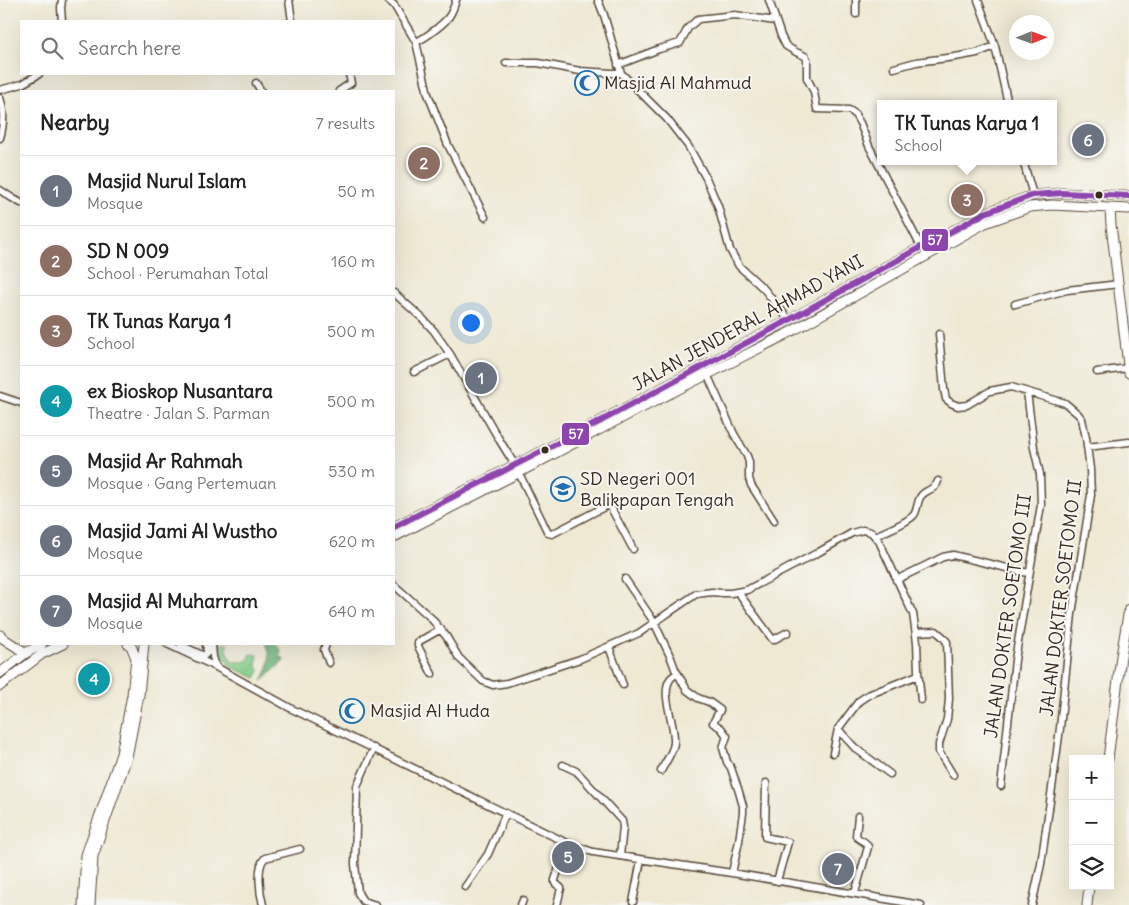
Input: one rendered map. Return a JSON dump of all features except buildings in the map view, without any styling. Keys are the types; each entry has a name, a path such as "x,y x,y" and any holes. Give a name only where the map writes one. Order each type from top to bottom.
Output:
{"main road":[{"name":"JALAN JENDERAL AHMAD YANI","path":"395,536 599,422 985,213 1033,194 1062,193 1129,196"},
{"name":"JALAN JENDERAL AHMAD YANI","path":"395,527 610,424 784,335 985,224 1030,207 1052,205 1129,209"},
{"path":"1110,208 1110,225 1129,373"},
{"path":"1109,755 1129,609"},
{"path":"1,639 26,653"},
{"path":"0,673 26,653 40,645"},
{"path":"0,686 42,654 61,645"},
{"path":"83,905 86,855 122,754 136,658 130,645"},
{"path":"90,905 93,856 127,756 139,695 144,645"},
{"path":"1087,905 1089,890"}],"street":[{"path":"62,0 62,20"},
{"path":"289,0 292,20"},
{"path":"388,0 394,5 416,42 428,94 448,146 485,216"},
{"path":"416,42 447,20 456,0"},
{"path":"598,0 607,23 621,73 667,119 688,146 706,178 718,206 734,258 739,266 764,289 789,320"},
{"path":"769,0 786,46 805,56 807,78 814,92 817,109 848,110 854,113 877,162"},
{"path":"856,0 856,14"},
{"path":"978,0 995,46 1007,100"},
{"path":"618,65 680,43 688,28 698,19 735,15 775,20"},
{"path":"894,68 916,62 955,57 995,46"},
{"path":"506,63 538,63 580,71 621,73"},
{"path":"0,90 22,84 37,75"},
{"path":"340,90 351,83 349,75"},
{"path":"256,83 260,90"},
{"path":"0,98 4,112 4,126 0,138"},
{"path":"879,165 921,247"},
{"path":"1024,165 1033,194"},
{"path":"0,190 20,202"},
{"path":"1015,304 1067,290 1119,284"},
{"path":"395,294 434,331 450,354 517,469 548,533 552,534 608,504 633,550"},
{"name":"JALAN DOKTER SOETOMO II","path":"939,334 944,389 946,399 951,404 958,406 967,405 990,391 1011,387 1065,403 1082,420 1087,447 1091,476 1091,495 1072,614 1060,728 1043,854 1032,905"},
{"path":"414,372 450,354"},
{"path":"1098,372 1128,368"},
{"path":"707,374 734,434 747,456 751,485 774,521"},
{"name":"JALAN DOKTER SOETOMO III","path":"1001,786 1015,660 1028,573 1041,505 1040,474 1034,448 1027,392"},
{"path":"0,396 20,403"},
{"path":"1087,447 1129,442"},
{"path":"876,536 911,517 921,496 936,487 938,481"},
{"path":"395,586 430,617 463,662 482,681 493,685 507,683 570,663 609,647 639,633 696,594 747,590 852,533 863,530 871,532 876,536 913,614 921,700"},
{"path":"896,580 943,557 953,555 1028,573"},
{"path":"625,579 654,622 672,658 677,673 687,690 720,710 713,723 721,728 727,736 723,748 743,806 743,820 732,873"},
{"path":"738,592 773,640 788,632"},
{"path":"432,674 418,646 418,642 441,630"},
{"path":"916,632 936,631 946,642 949,699 947,719 939,744 939,752 953,774"},
{"path":"169,645 216,666 292,709 582,849 922,905"},
{"path":"181,645 204,656 207,653 206,645"},
{"path":"212,645 216,666"},
{"path":"326,645 324,650 329,663"},
{"path":"609,647 622,685"},
{"path":"661,771 674,742 667,696 671,677 677,673"},
{"path":"833,753 838,729 859,701 868,695 918,675"},
{"path":"838,729 855,748 890,774"},
{"path":"374,748 357,786 355,864 358,893 363,901 376,905"},
{"path":"563,765 580,774 622,821 620,856"},
{"path":"766,783 765,837 788,842 777,881"},
{"path":"465,887 488,854 506,813"},
{"path":"855,893 868,847 865,842 856,836 858,816"},
{"path":"557,905 560,888 555,883 555,880 567,843"},
{"path":"263,905 260,892 260,867 262,860 300,849"},
{"path":"633,902 641,860"}],"green space":[{"path":"217,645 228,645 227,650 231,661 243,662 248,660 251,654 258,655 257,665 260,671 256,678 231,667 216,648"},
{"path":"266,645 277,645 281,651 280,658 283,657 284,661 262,681 268,668"}],"transit line":[{"name":"57","path":"395,526 599,422 985,213 1033,195 1062,193 1129,196"}],"place":[{"name":"Masjid Al Mahmud","path":"587,83"},
{"name":"Masjid Jami Al Wustho","path":"1088,140"},
{"name":"SD N 009","path":"424,163"},
{"name":"TK Tunas Karya 1","path":"967,200"},
{"name":"Masjid Nurul Islam","path":"481,378"},
{"name":"SD Negeri 001 Balikpapan Tengah","path":"563,489"},
{"name":"ex Bioskop Nusantara","path":"94,679"},
{"name":"Masjid Al Huda","path":"352,711"},
{"name":"Masjid Ar Rahmah","path":"568,857"},
{"name":"Masjid Al Muharram","path":"838,869"}]}
